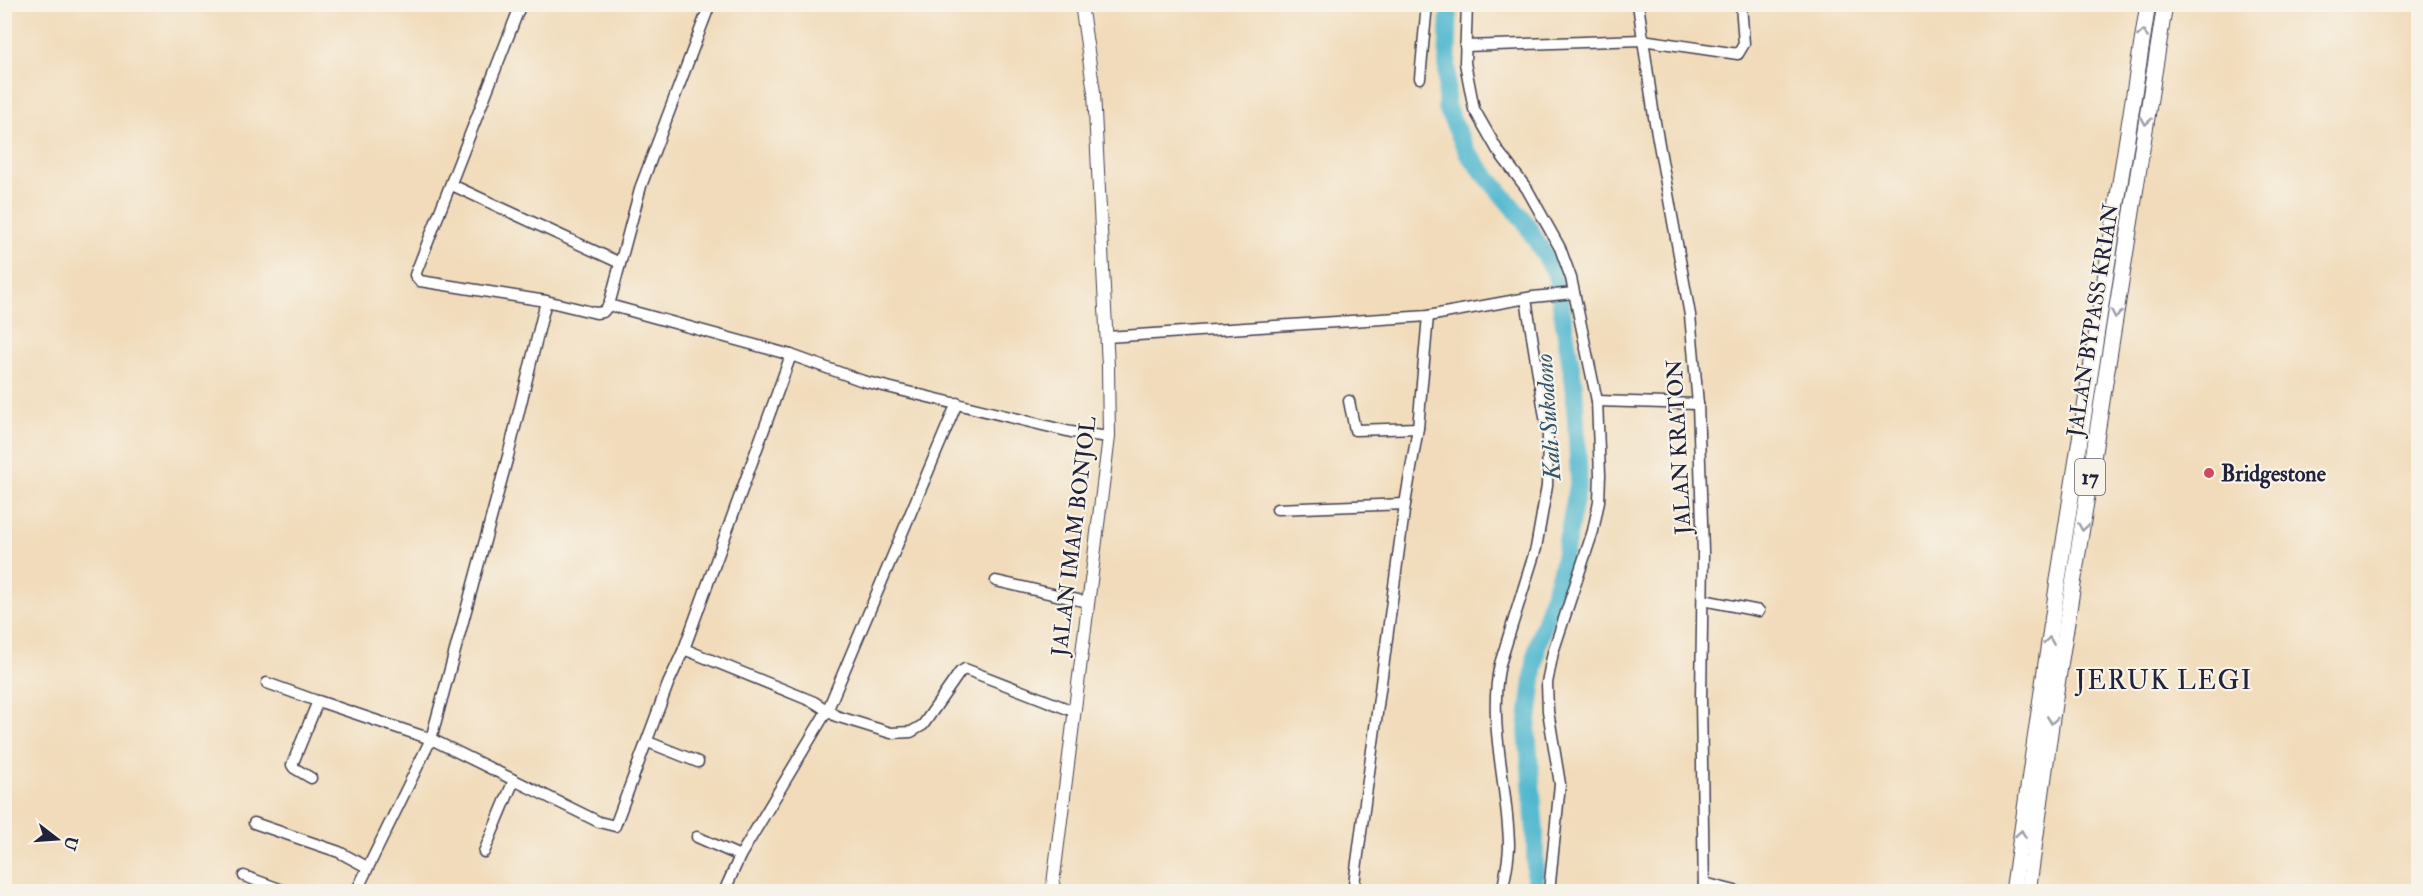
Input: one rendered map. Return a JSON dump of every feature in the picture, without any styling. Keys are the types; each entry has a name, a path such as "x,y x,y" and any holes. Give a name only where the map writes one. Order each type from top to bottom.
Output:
{"highway":[{"name":"JALAN BYPASS KRIAN","path":"2013,891 2058,580 2148,4"},
{"name":"JALAN BYPASS KRIAN","path":"2028,891 2056,693 2165,4"}],"main road":[{"name":"JALAN IMAM BONJOL","path":"1052,891 1109,437 1107,337 1094,92 1081,4"}],"street":[{"path":"521,4 452,185 417,267 416,278 420,281 546,301 596,312 603,312 609,305 641,186 710,4"},
{"path":"1420,78 1427,4"},
{"path":"1467,4 1465,46 1467,81 1476,115 1541,213 1560,248 1571,278 1569,294 1597,401 1599,501 1590,539 1553,652 1547,683 1548,711 1560,784 1549,891"},
{"name":"JALAN KRATON","path":"1638,4 1642,40 1685,281 1698,404 1703,600 1701,698 1704,887"},
{"path":"1465,46 1642,40 1738,54 1744,44 1741,4"},
{"path":"452,185 620,263"},
{"path":"1107,337 1428,316 1529,298 1569,294"},
{"path":"1502,891 1509,845 1498,742 1496,692 1500,664 1540,529 1547,486 1548,436 1529,298"},
{"path":"356,891 431,739 508,456 546,301"},
{"path":"609,305 791,355 863,381 1071,432 1109,437"},
{"path":"1353,891 1405,504 1418,428 1428,316"},
{"path":"267,683 431,739 599,822 615,826 668,684 684,649 791,355"},
{"path":"1349,401 1355,430 1418,428"},
{"path":"1597,401 1698,404"},
{"path":"724,891 740,856 828,709 957,403"},
{"path":"1277,509 1405,504"},
{"path":"996,581 1087,602"},
{"path":"1703,600 1759,611"},
{"path":"684,649 828,709 835,716 891,733 911,732 927,722 960,672 968,669 1073,711"},
{"path":"311,778 292,765 317,701"},
{"path":"648,742 698,762"},
{"path":"484,852 514,780"},
{"path":"254,823 339,852 368,867"},
{"path":"697,837 740,856"},
{"path":"244,876 288,891"},
{"path":"1704,887 1739,891"}],"waterway":[{"name":"Kali Sukodono","path":"1449,4 1446,106 1468,154 1525,222 1556,274 1574,385 1579,480 1562,567 1537,646 1527,729 1535,832 1535,892"}],"place":[{"name":"Bridgestone","path":"2209,473"}],"district":[{"name":"JERUK LEGI","path":"2164,680"}]}
